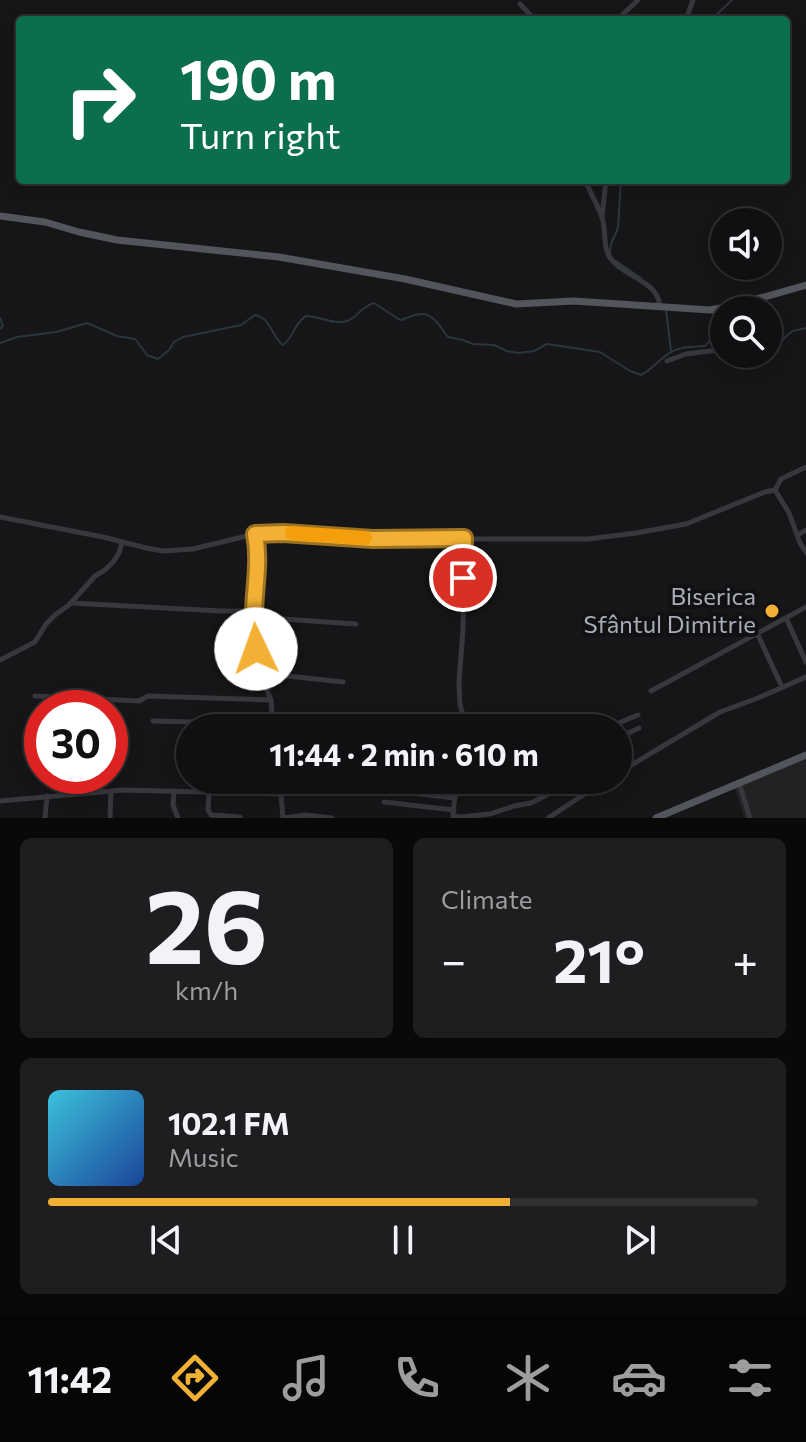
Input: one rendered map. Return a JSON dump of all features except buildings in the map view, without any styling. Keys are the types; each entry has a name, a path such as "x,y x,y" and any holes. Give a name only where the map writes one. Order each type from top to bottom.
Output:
{"main road":[{"path":"0,216 45,222 101,237 279,257 405,279 516,304 574,301 710,309"},
{"path":"768,296 806,285"},
{"path":"656,818 806,755"}],"street":[{"path":"621,16 638,0"},
{"path":"520,4 531,16"},
{"path":"587,184 602,218"},
{"path":"606,184 602,218 611,259 651,289 664,307"},
{"path":"667,361 686,354 710,352"},
{"path":"775,490 781,479 806,467"},
{"path":"775,490 806,552"},
{"path":"0,517 163,551 193,549 255,534 283,533 373,539 588,539 686,524 775,490"},
{"path":"798,535 806,530"},
{"path":"255,534 258,567 254,614 257,666 271,700 272,714"},
{"path":"463,714 459,682 464,538"},
{"path":"0,660 35,642 49,620 113,562 122,542"},
{"path":"71,603 221,611 356,624"},
{"path":"651,691 806,607"},
{"path":"786,618 806,662"},
{"path":"757,633 782,687"},
{"path":"259,673 343,682"},
{"path":"632,765 711,717 806,677"},
{"path":"128,700 139,701 148,696 271,700"},
{"path":"632,718 638,715"},
{"path":"153,721 176,722"},
{"path":"632,731 639,728"},
{"path":"739,783 750,818"},
{"path":"128,791 174,791 173,805 178,818"},
{"path":"0,801 73,794"},
{"path":"110,818 111,794"},
{"path":"209,794 208,810 211,815 240,817"},
{"path":"281,794 284,818 305,815 332,818"},
{"path":"420,794 455,798"},
{"path":"453,815 455,794"},
{"path":"384,802 470,817 496,813 549,794"},
{"path":"548,818 585,794"},
{"path":"45,818 47,796"}],"shaded area":[{"path":"806,758 806,818 744,818 735,789"}],"waterway":[{"path":"715,16 732,0"},
{"path":"610,253 618,228 621,184"},
{"path":"616,261 641,278"},
{"path":"0,343 87,323 117,336 135,339 147,355 158,359 183,337 241,325 255,315 265,320 283,345 306,316 347,321 374,303 400,320 426,314 437,322 448,337 473,344 494,345 519,353 534,351 547,344 600,352 641,375 673,351 705,346 710,341"},
{"path":"666,310 671,351"},
{"path":"0,318 3,326 0,329"},
{"path":"782,341 793,331 806,328"}],"slow traffic":[{"path":"292,533 365,538"}],"place":[{"name":"Biserica Sfântul Dimitrie","path":"772,611"}],"route":[{"path":"256,649 254,611 258,567 255,534 373,539 464,538 463,578"}]}
